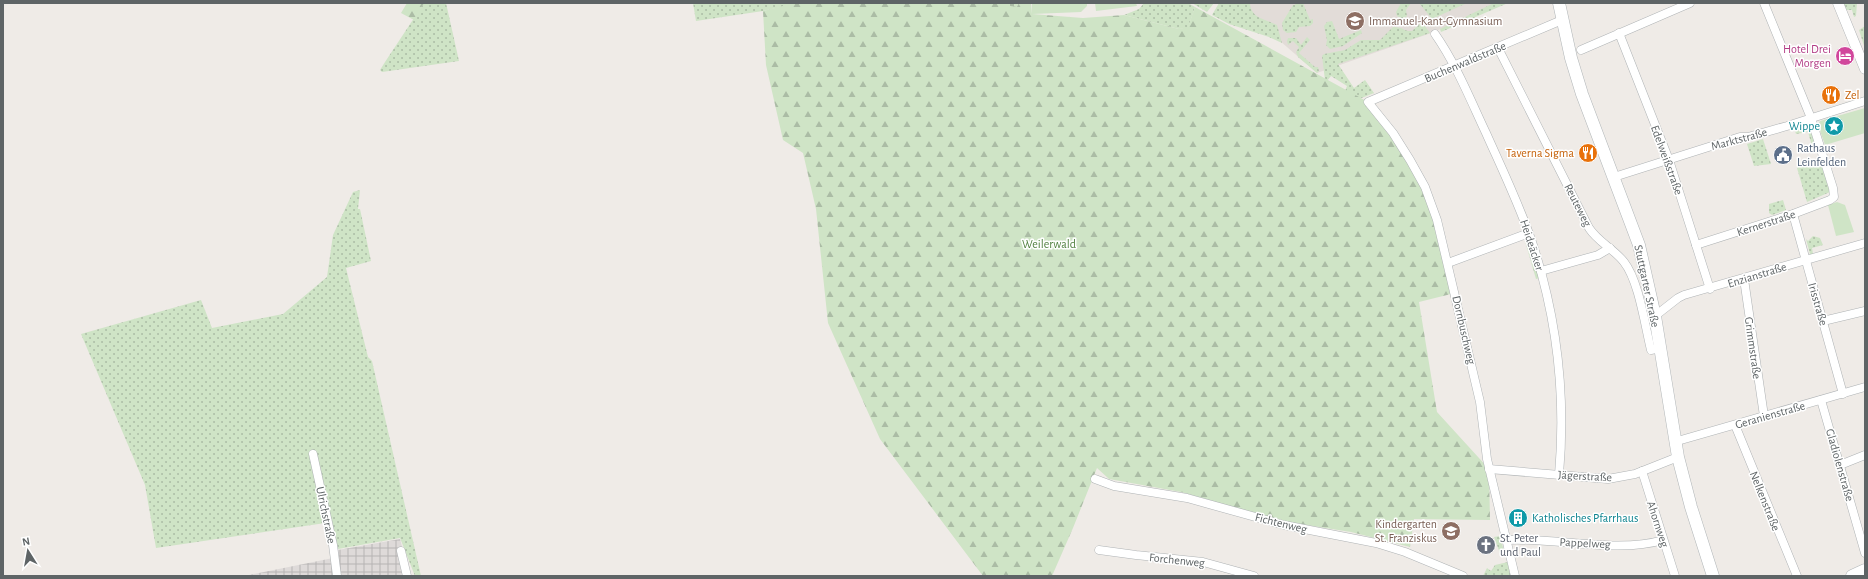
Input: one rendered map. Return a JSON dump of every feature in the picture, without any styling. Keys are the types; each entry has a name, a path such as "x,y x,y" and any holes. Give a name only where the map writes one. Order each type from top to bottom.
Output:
{"main road":[{"name":"Stuttgarter Straße","path":"1559,3 1571,58 1582,94 1639,245 1655,316 1674,442 1691,507 1713,576"},
{"path":"1852,576 1865,570"}],"street":[{"path":"1581,50 1690,3"},
{"path":"1764,3 1811,118"},
{"path":"1838,3 1865,69"},
{"name":"Buchenwaldstraße","path":"1368,102 1562,20"},
{"name":"Edelweißstraße","path":"1619,33 1669,160 1710,289"},
{"name":"Heideäcker","path":"1434,34 1455,66 1511,189 1529,233 1541,271 1554,326 1561,380 1563,427 1559,475"},
{"name":"Reuteweg","path":"1498,48 1589,228 1596,238 1610,248 1623,261 1632,275 1651,350 1660,348"},
{"name":"Marktstraße","path":"1614,177 1740,136 1748,137 1865,101"},
{"name":"Dornbuschweg","path":"1368,102 1396,138 1418,172 1433,207 1448,263 1480,402 1489,469 1515,576"},
{"name":"Kernerstraße","path":"1696,245 1827,202 1834,196 1833,188 1811,118"},
{"name":"Irisstraße","path":"1793,214 1843,394"},
{"path":"1448,263 1529,233"},
{"name":"Enzianstraße","path":"1655,316 1678,298 1865,243"},
{"path":"1541,271 1598,255 1610,248"},
{"name":"Grimmstraße","path":"1744,279 1764,416"},
{"path":"1823,321 1865,311"},
{"name":"Geranienstraße","path":"1674,442 1865,387"},
{"name":"Gladiolenstraße","path":"1821,400 1840,465 1861,525 1865,553"},
{"name":"Nelkenstraße","path":"1735,425 1797,576"},
{"name":"Ulrichstraße","path":"313,454 333,545 337,576"},
{"path":"1840,465 1865,455"},
{"name":"Jägerstraße","path":"1489,469 1504,469 1608,479 1642,471 1678,457"},
{"name":"Ahornweg","path":"1642,471 1675,576"},
{"name":"Fichtenweg","path":"1095,479 1114,486 1187,498 1284,525 1376,543 1404,552 1463,576"},
{"name":"Pappelweg","path":"1506,540 1639,545 1664,540"},
{"name":"Forchenweg","path":"1099,550 1129,555 1203,562 1254,576"},
{"path":"401,551 407,576"}],"shaded area":[{"path":"1222,3 1505,3 1431,33 1317,73 1280,41"},
{"path":"400,539 410,576 244,576 338,557 338,550"}],"green space":[{"path":"407,3 424,3 414,20 401,13"},
{"path":"424,3 446,3 459,61 382,72 380,70"},
{"path":"693,3 795,4 763,11 696,21"},
{"name":"Weilerwald","path":"795,3 1031,3 1032,14 1083,18 1124,15 1179,29 1188,27 1195,7 1368,102 1425,187 1455,293 1419,302 1437,412 1489,469 1490,520 1414,519 1410,547 1351,532 1281,521 1181,492 1109,479 1097,468 1052,576 983,576 880,439 828,323 816,209 803,153 783,140 766,65 763,11"},
{"path":"991,3 1019,3 1017,7"},
{"path":"1032,3 1087,3 1087,6 1081,12 1032,14"},
{"path":"1095,3 1136,3 1137,6 1096,11"},
{"path":"1144,3 1188,3 1195,7 1188,28 1179,29 1124,15 1139,9"},
{"path":"1192,3 1214,3 1207,12"},
{"path":"1219,3 1250,3 1253,12 1256,15 1277,25 1282,43 1269,37 1229,24 1212,15"},
{"path":"1296,3 1303,3 1310,20 1313,19 1313,23 1310,26 1299,27 1296,32 1287,33 1283,30 1282,23 1293,5"},
{"path":"1401,3 1411,3 1406,10 1407,16 1403,19 1397,16 1396,12"},
{"path":"1419,3 1426,4 1467,3 1432,19"},
{"path":"1494,3 1508,3 1441,32 1440,29"},
{"path":"1843,3 1857,3 1856,16 1854,17 1852,10 1845,10"},
{"path":"1332,21 1339,39 1361,30 1362,33 1343,46 1330,49 1326,45 1327,40 1324,26 1327,22"},
{"path":"1422,22 1430,33 1338,64 1354,88 1365,80 1374,93 1359,99 1345,91 1347,86 1331,76 1327,81 1325,80 1322,56 1324,54 1345,50 1361,40 1380,40 1393,27 1412,31"},
{"path":"1865,26 1865,49 1859,30"},
{"path":"1307,37 1310,40 1299,53 1315,67 1318,67 1319,71 1317,73 1298,57 1296,52 1299,47 1293,41 1288,45 1288,38 1296,38 1301,45"},
{"path":"1865,108 1865,133 1825,145 1818,125 1820,121"},
{"path":"1810,128 1816,145 1812,146 1808,132 1796,134 1795,131"},
{"path":"1763,139 1771,164 1754,166 1747,144"},
{"path":"1820,160 1830,192 1807,202 1797,168 1799,166"},
{"path":"360,190 358,209 360,209 371,261 346,268 368,357 372,361 421,576 415,576 400,538 338,549 332,522 156,548 145,485 81,334 201,300 212,328 283,314 327,277 333,235 353,192"},
{"path":"1783,200 1786,210 1772,215 1769,213 1769,204"},
{"path":"1837,202 1845,205 1854,232 1836,236 1828,205"},
{"path":"1813,236 1820,238 1823,245 1812,248 1813,254 1810,254 1806,239 1808,241"},
{"path":"1528,240 1540,278 1536,279 1525,241"},
{"path":"1500,536 1505,555 1501,556 1494,537"},
{"path":"1508,562 1511,576 1483,576 1487,568 1491,571 1495,565"}],"place":[{"name":"Immanuel-Kant-Gymnasium","path":"1355,21"},
{"name":"Hotel Drei Morgen","path":"1845,56"},
{"name":"Zel","path":"1831,95"},
{"name":"Wippe","path":"1834,126"},
{"name":"Taverna Sigma","path":"1588,153"},
{"name":"Rathaus Leinfelden","path":"1783,155"},
{"name":"Katholisches Pfarrhaus","path":"1518,518"},
{"name":"Kindergarten St. Franziskus","path":"1451,531"},
{"name":"St. Peter und Paul","path":"1486,545"}]}
